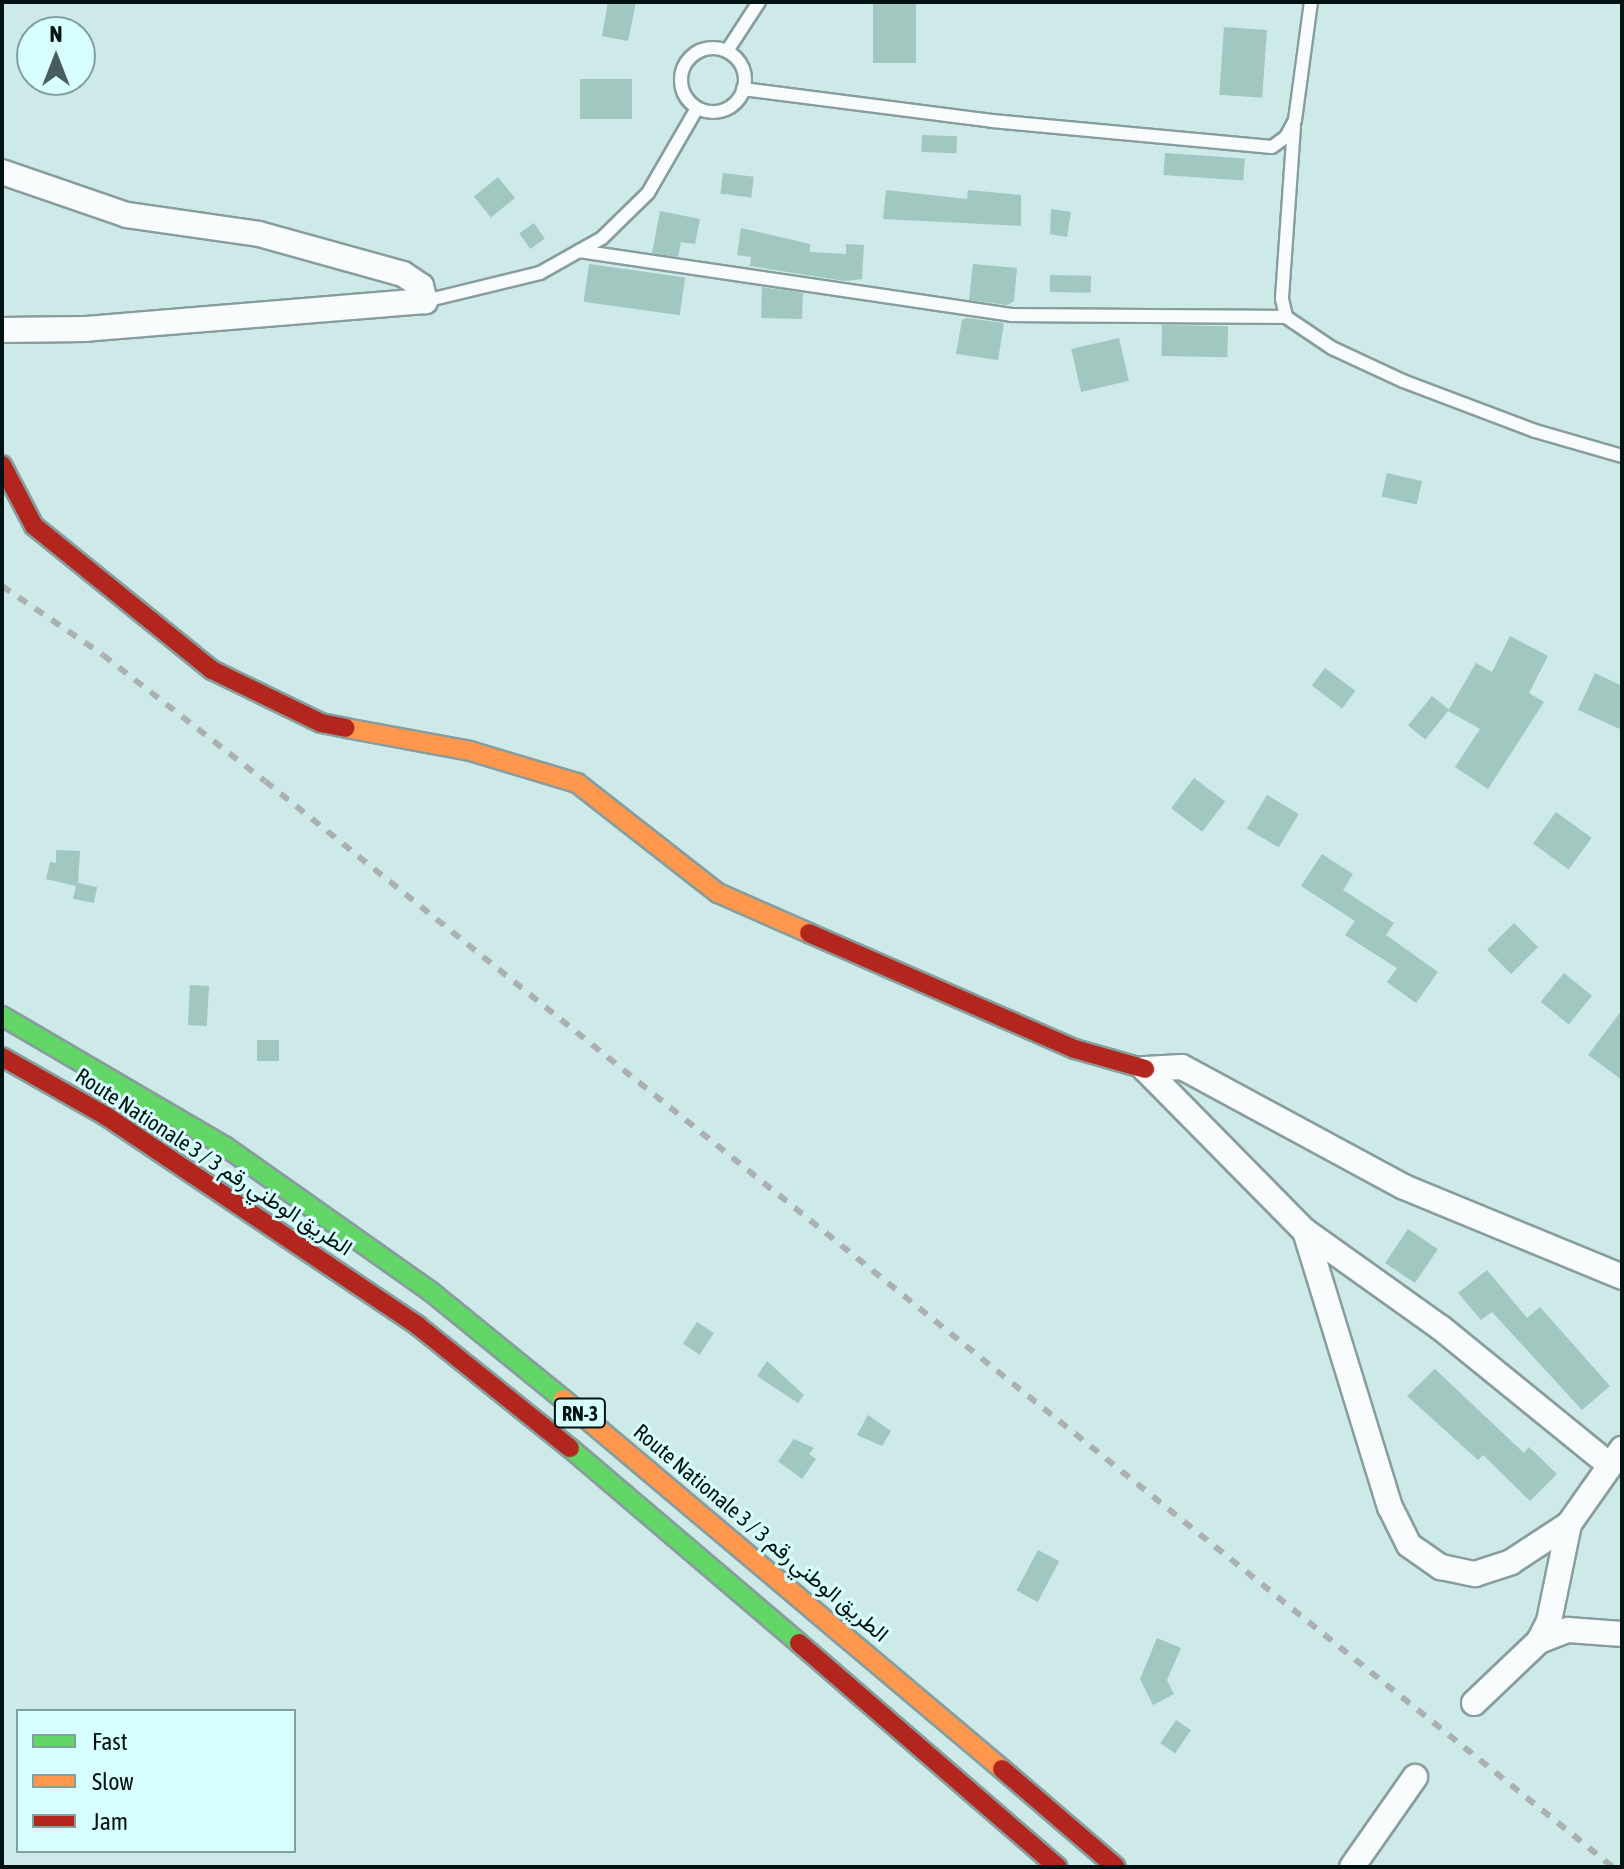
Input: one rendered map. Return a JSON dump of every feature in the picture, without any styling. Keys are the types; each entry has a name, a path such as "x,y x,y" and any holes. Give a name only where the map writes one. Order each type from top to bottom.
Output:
{"main road":[{"path":"2,465 34,526 212,670 321,723 470,751 577,783 718,893 1075,1049 1145,1069"},
{"name":"Route Nationale 3 / الطريق الوطني رقم 3","path":"2,1016 226,1147 430,1291 647,1467 1116,1867"},
{"name":"Route Nationale 3 / الطريق الوطني رقم 3","path":"2,1057 119,1124 418,1326 607,1477 1058,1867"}],"street":[{"path":"2,172 127,215 259,234 403,274 421,286 425,301 86,329 2,330"},
{"path":"1145,1069 1182,1067 1404,1187 1622,1277"},
{"path":"1145,1069 1305,1231 1615,1456 1569,1524 1549,1621 1539,1641 1474,1703"},
{"path":"1305,1231 1390,1507 1409,1545 1441,1567 1475,1574 1511,1562 1569,1524"},
{"path":"1539,1641 1568,1630 1622,1634"},
{"path":"1352,1867 1415,1777"}],"lane":[{"path":"727,51 759,2"},
{"path":"1286,317 1282,299 1295,120 1311,2"},
{"path":"711,47 727,51 738,60 743,89 725,109 697,108 685,96 680,80 684,65 695,53 711,47"},
{"path":"743,89 992,121 1272,147 1286,137 1295,120"},
{"path":"425,301 540,273 602,238 648,193 697,108"},
{"path":"579,251 1011,315 1286,317 1332,348 1403,381 1535,431 1622,456"}],"building":[{"path":"608,2 636,2 628,41 602,36"},
{"path":"873,2 916,2 916,63 873,63"},
{"path":"1224,27 1267,30 1262,98 1219,95"},
{"path":"580,79 632,79 632,119 580,119"},
{"path":"922,135 957,136 956,153 921,152"},
{"path":"1165,153 1245,159 1243,181 1163,175"},
{"path":"723,173 754,177 751,198 720,194"},
{"path":"498,177 515,198 491,217 474,197"},
{"path":"886,190 967,199 968,190 1021,195 1021,226 883,219"},
{"path":"1051,209 1071,212 1067,237 1050,234"},
{"path":"660,211 700,219 695,244 681,242 678,257 652,253"},
{"path":"534,223 545,239 530,249 519,233"},
{"path":"741,228 810,244 810,252 846,254 846,244 864,245 862,279 845,281 750,266 751,257 737,255"},
{"path":"589,264 685,277 680,315 584,302"},
{"path":"973,264 1017,268 1014,301 1007,305 969,300"},
{"path":"1050,275 1091,276 1091,293 1050,292"},
{"path":"762,287 803,293 802,319 761,318"},
{"path":"962,320 1004,323 998,360 956,354"},
{"path":"1162,325 1228,326 1227,357 1161,356"},
{"path":"1119,338 1129,381 1081,392 1071,349"},
{"path":"1387,473 1422,481 1417,504 1382,496"},
{"path":"1510,636 1548,656 1529,693 1544,702 1488,789 1455,767 1480,729 1448,711 1476,663 1492,672"},
{"path":"1325,668 1355,691 1342,708 1312,686"},
{"path":"1595,673 1622,686 1622,730 1578,710"},
{"path":"1432,696 1449,710 1425,739 1408,726"},
{"path":"1194,778 1225,801 1202,832 1171,808"},
{"path":"1267,795 1299,814 1279,847 1247,828"},
{"path":"1556,812 1592,838 1569,869 1533,844"},
{"path":"56,850 80,851 78,883 97,887 94,903 73,899 76,886 46,879 50,862 56,863"},
{"path":"1322,854 1353,874 1343,890 1394,923 1386,935 1438,972 1416,1003 1387,982 1397,968 1345,935 1355,921 1301,886"},
{"path":"1514,923 1538,947 1511,974 1487,950"},
{"path":"1564,973 1592,996 1569,1024 1541,1002"},
{"path":"190,985 209,986 207,1026 188,1025"},
{"path":"1622,1010 1622,1080 1588,1055"},
{"path":"257,1040 279,1040 279,1061 257,1061"},
{"path":"1408,1229 1438,1249 1415,1283 1385,1263"},
{"path":"1487,1270 1527,1318 1540,1307 1610,1386 1582,1410 1492,1312 1481,1320 1458,1293"},
{"path":"697,1322 714,1333 700,1355 683,1344"},
{"path":"767,1361 804,1395 798,1403 757,1376"},
{"path":"1435,1369 1524,1453 1529,1447 1557,1474 1530,1501 1483,1455 1478,1460 1407,1396"},
{"path":"868,1415 891,1431 882,1446 857,1435"},
{"path":"794,1439 814,1448 809,1454 816,1459 802,1479 778,1461"},
{"path":"1038,1550 1059,1561 1038,1602 1016,1591"},
{"path":"1157,1638 1181,1648 1167,1680 1174,1694 1153,1705 1140,1679"},
{"path":"1176,1720 1191,1730 1175,1753 1160,1743"}],"railway":[{"path":"2,586 103,655 265,781 1613,1867"}],"traffic: fast":[{"path":"2,1016 226,1147 430,1291 563,1399"},
{"path":"570,1448 799,1643"}],"traffic: slow":[{"path":"346,728 470,751 577,783 718,893 809,933"},
{"path":"563,1399 1002,1769"}],"traffic: jam":[{"path":"2,465 34,526 212,670 321,723 346,728"},
{"path":"809,933 1075,1049 1145,1069"},
{"path":"2,1057 106,1116 418,1326 570,1448"},
{"path":"799,1643 1058,1867"},
{"path":"1002,1769 1116,1867"}]}
